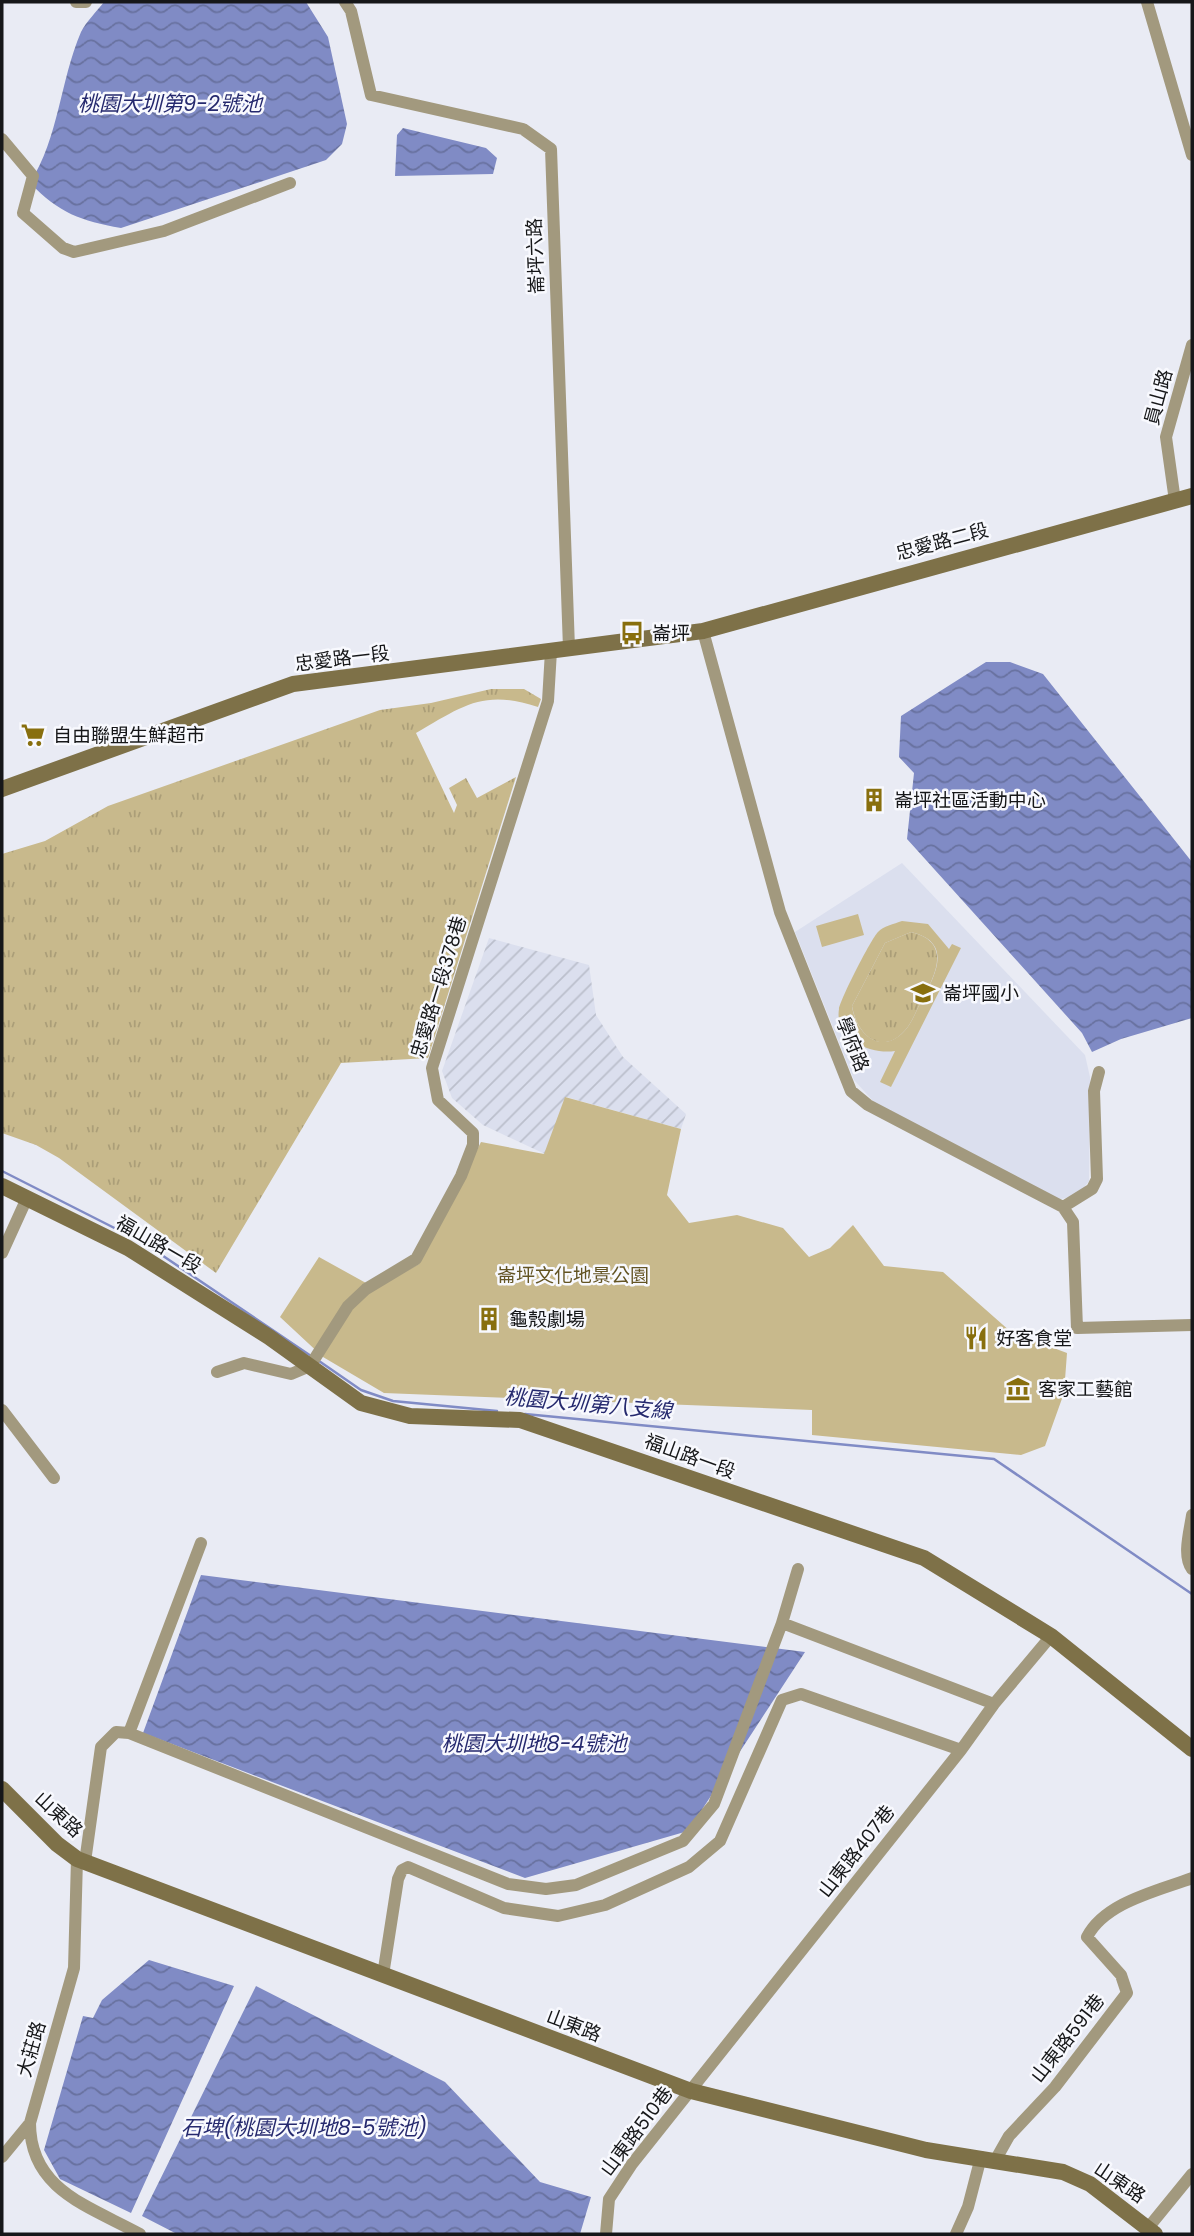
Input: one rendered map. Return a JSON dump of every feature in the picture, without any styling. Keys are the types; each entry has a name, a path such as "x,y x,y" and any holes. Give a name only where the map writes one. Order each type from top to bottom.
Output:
{"street":[{"path":"76,2 86,2"},
{"name":"崙坪六路","path":"345,2 351,11 371,95 523,129 551,149 569,648"},
{"path":"1147,2 1192,155"},
{"path":"2,138 33,176 23,213 63,248 74,251 164,231 290,183"},
{"name":"員山路","path":"1175,501 1166,437 1192,345"},
{"name":"忠愛路二段","path":"703,631 1192,496"},
{"name":"忠愛路一段","path":"2,789 293,684 703,631"},
{"name":"學府路","path":"703,631 780,912 851,1091 868,1105 1063,1207"},
{"name":"忠愛路一段378巷","path":"313,1361 348,1306 366,1289 416,1259 461,1176 473,1145 473,1133 438,1100 432,1068 548,701 551,651"},
{"path":"1099,1072 1094,1091 1097,1179 1092,1189 1063,1207 1073,1222 1077,1328 1192,1325"},
{"name":"福山路一段","path":"2,1186 128,1248 313,1361 361,1403 410,1416 520,1420 924,1558 1051,1636 1192,1749"},
{"path":"2,1253 27,1198"},
{"path":"217,1372 244,1363 291,1374 313,1361"},
{"path":"2,1410 54,1478"},
{"path":"1192,1515 1188,1551 1188,1564 1192,1569"},
{"path":"201,1543 129,1733 482,1876 526,1889 576,1885 682,1840 714,1804 782,1623 799,1569"},
{"path":"782,1623 993,1704"},
{"name":"山東路407巷","path":"691,2091 961,1750 993,1704 1051,1636"},
{"path":"383,1975 398,1879 402,1870 408,1867 504,1908 558,1916 605,1905 689,1867 720,1840 782,1700 801,1694 961,1750"},
{"name":"大莊路","path":"129,1733 116,1732 109,1736 101,1747 81,1861 74,1968 30,2123 30,2144 36,2163 49,2181 63,2192 140,2234"},
{"name":"山東路","path":"2,1789 57,1844 81,1861 691,2091 926,2150 1063,2172 1090,2183 1152,2231"},
{"name":"山東路591巷","path":"988,2158 1055,2087 1127,1993 1121,1975 1087,1937 1094,1924 1131,1902 1192,1878"},
{"name":"山東路510巷","path":"606,2234 609,2199 632,2164 691,2091"},
{"path":"2,2157 30,2123"},
{"path":"957,2234 988,2158"},
{"path":"1152,2231 1192,2174"}],"shaded area":[{"name":"崙坪國小","path":"902,863 1085,1055 1090,1077 1089,1181 1078,1195 1057,1200 874,1102 854,1080 795,932"},
{"path":"489,938 589,965 596,1015 623,1057 686,1114 681,1129 566,1097 545,1154 483,1125 452,1098 442,1071"}],"green space":[{"path":"491,689 524,689 541,699 538,707 502,700 474,703 416,733 454,813 457,805 449,788 466,778 477,798 516,777 428,1058 341,1063 216,1273 59,1158 36,1145 2,1133 2,854 45,841 108,806 380,710 431,703"},
{"path":"858,914 864,935 822,947 816,926"},
{"path":"902,921 928,924 949,949 952,944 961,948 891,1087 880,1082 895,1051 875,1050 848,1037 839,1020 839,1009 874,937 883,928","holes":["911,932 924,937 937,951 938,960 932,980 913,1018 898,1037 880,1042 872,1039 859,1026 852,1006 885,943"]},
{"path":"911,932 932,943 936,951 937,960 932,980 913,1018 898,1037 889,1041 872,1040 859,1026 852,1006 885,943"},
{"name":"崙坪文化地景公園","path":"565,1097 681,1129 667,1195 689,1223 737,1215 783,1228 809,1257 830,1248 853,1225 884,1266 943,1272 1011,1332 1067,1353 1064,1393 1045,1446 1021,1455 812,1435 812,1410 384,1393 323,1357 280,1317 319,1257 375,1288 419,1264 481,1142 544,1154"}],"water":[{"name":"桃園大圳第9-2號池","path":"104,2 306,2 328,37 347,124 342,144 326,160 121,228 82,219 61,209 30,183 47,147 81,32"},
{"path":"403,128 486,148 497,158 493,174 395,176 397,135"},
{"path":"986,662 1010,662 1043,674 1192,862 1192,1018 1121,1039 1092,1052 1082,1033 907,839 914,773 899,757 901,716"},
{"name":"桃園大圳地8-4號池","path":"201,1575 805,1652 688,1831 525,1878 143,1733"},
{"name":"石埤(桃園大圳地8-5號池)","path":"149,1960 234,1986 131,2213 60,2179 44,2150 83,2016 93,2018 102,2000"},
{"name":"石埤(桃園大圳地8-5號池)","path":"256,1986 445,2082 540,2182 591,2197 580,2234 177,2234 142,2216"}],"waterway":[{"name":"桃園大圳第八支線","path":"2,1171 144,1243 311,1356"},
{"name":"桃園大圳第八支線","path":"319,1361 361,1390 393,1401 497,1411"},
{"name":"桃園大圳第八支線","path":"525,1414 994,1459 1192,1594"}],"place":[{"name":"崙坪","path":"632,633"},
{"name":"自由聯盟生鮮超市","path":"33,735"},
{"name":"崙坪社區活動中心","path":"874,800"},
{"name":"崙坪國小","path":"923,993"},
{"name":"龜殼劇場","path":"489,1319"},
{"name":"好客食堂","path":"976,1338"},
{"name":"客家工藝館","path":"1018,1389"}]}
